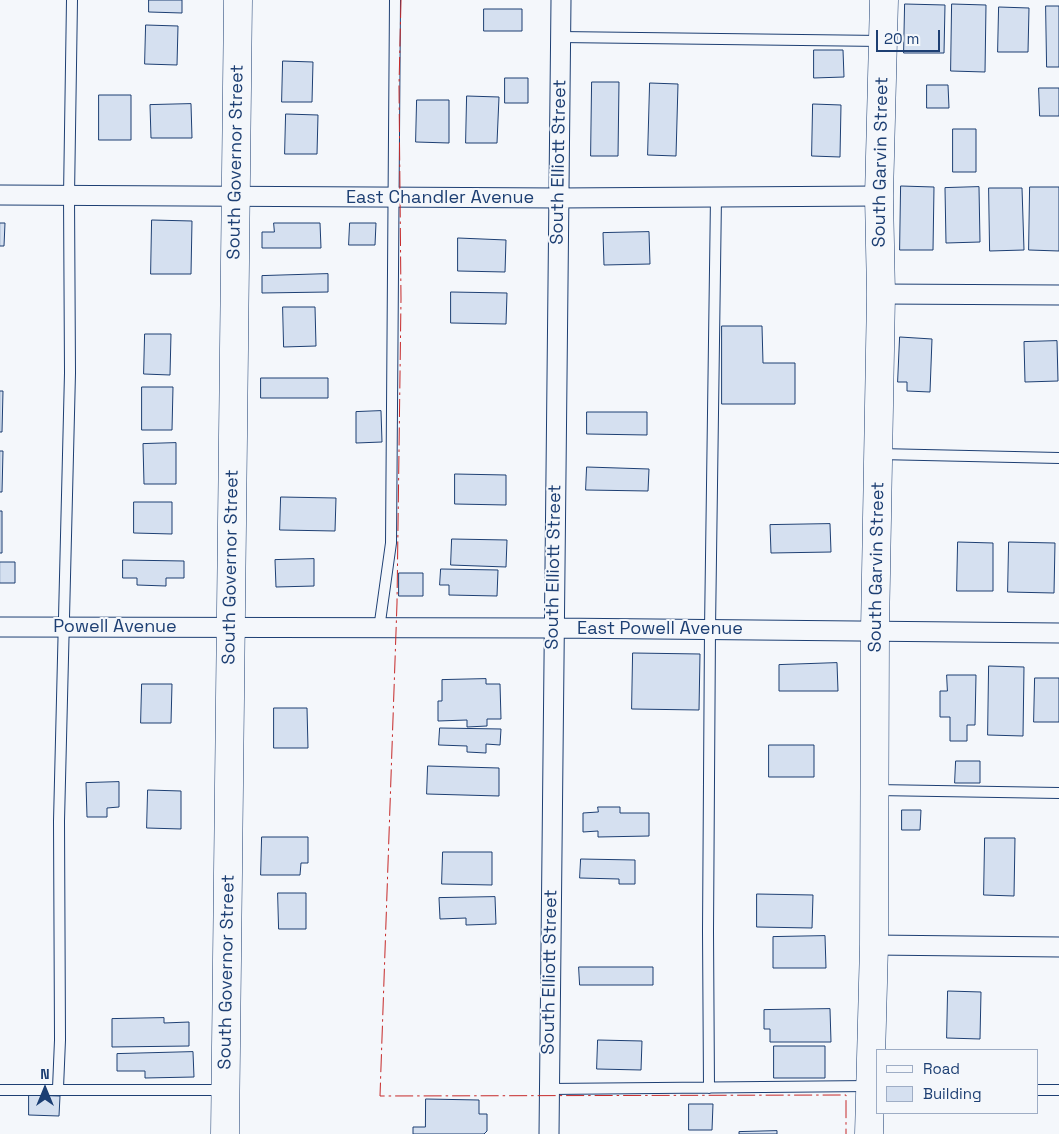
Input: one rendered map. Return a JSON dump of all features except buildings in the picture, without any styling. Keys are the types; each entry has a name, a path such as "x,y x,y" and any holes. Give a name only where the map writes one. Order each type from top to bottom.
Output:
{"street":[{"name":"South Governor Street","path":"225,1134 238,0"},
{"name":"South Elliott Street","path":"548,1134 561,0"},
{"name":"South Garvin Street","path":"869,1134 874,1086 875,630 881,294 879,196 884,0"},
{"name":"East Chandler Avenue","path":"0,195 392,198 879,196"},
{"path":"881,294 1059,295"},
{"name":"Powell Avenue","path":"0,627 231,628"},
{"name":"East Powell Avenue","path":"231,628 554,628 1059,633"},
{"path":"874,944 1059,947"}],"lane":[{"path":"58,1088 60,1040 59,820 66,627 70,374 69,196 72,0"},
{"path":"379,628 391,543 392,198 395,0"},
{"path":"560,37 883,41"},
{"path":"710,1088 708,931 710,629 716,197"},
{"path":"878,454 1059,458"},
{"path":"875,790 1059,793"},
{"path":"549,1089 874,1086"},
{"path":"0,1090 58,1088 225,1090"},
{"path":"1039,1090 1059,1090"}],"power":[{"path":"401,0 399,86 401,299 397,603 380,1096 846,1095 846,1134"}]}
